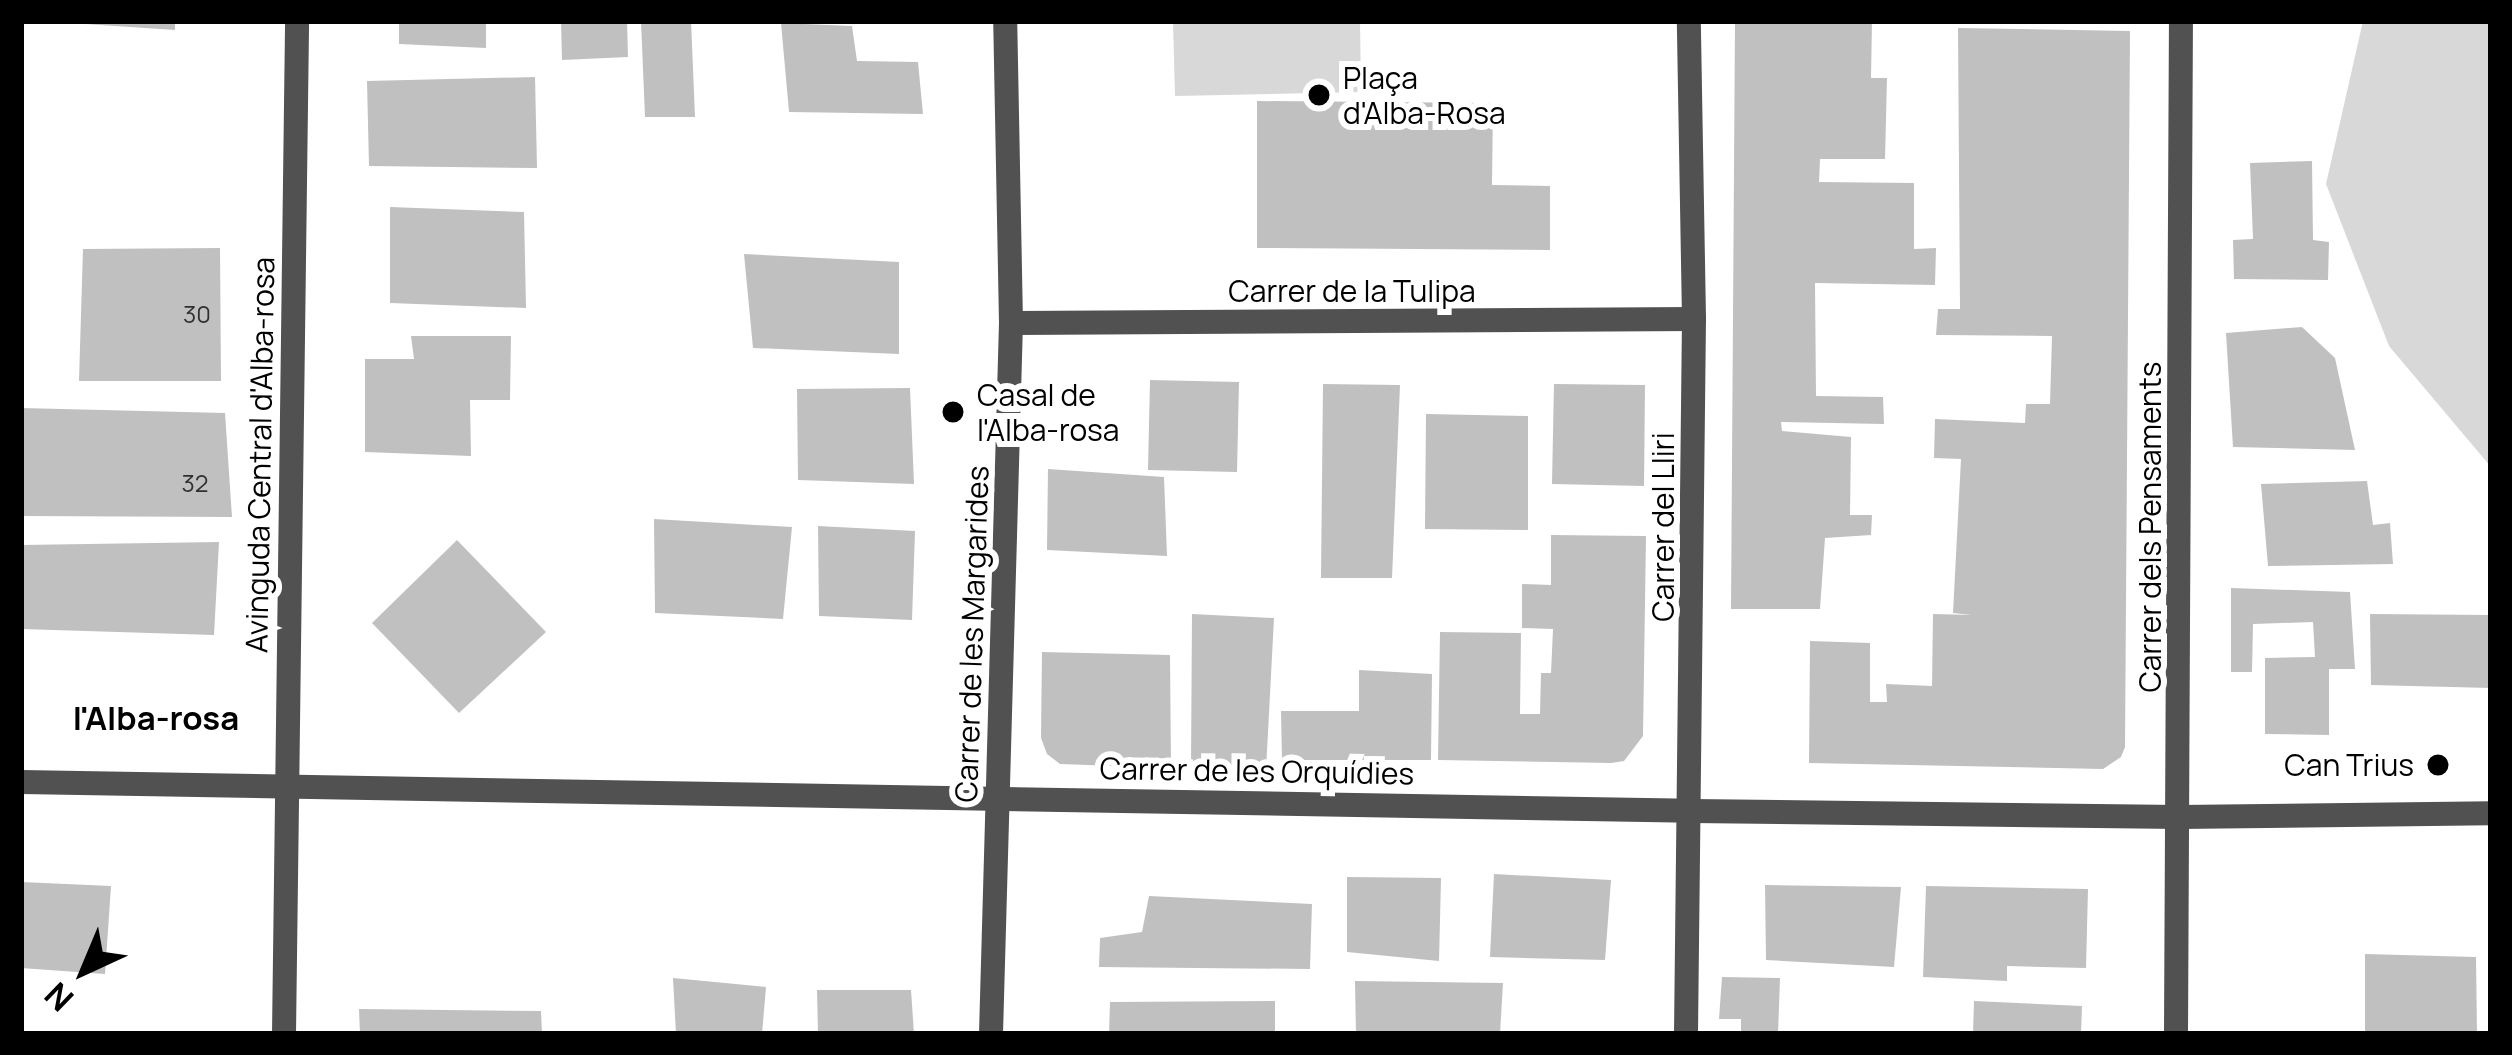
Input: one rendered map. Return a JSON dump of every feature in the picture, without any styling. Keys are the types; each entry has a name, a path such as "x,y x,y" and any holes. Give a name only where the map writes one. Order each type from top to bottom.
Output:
{"street":[{"name":"Avinguda Central d'Alba-rosa","path":"284,1034 298,21"},
{"name":"Carrer de les Margarides","path":"991,1034 1011,322 1004,21"},
{"name":"Carrer del Lliri","path":"1686,1034 1694,319 1689,21"},
{"name":"Carrer dels Pensaments","path":"2176,1034 2181,21"},
{"name":"Carrer de la Tulipa","path":"1011,322 1694,319"},
{"name":"Carrer de les Orquídies","path":"21,782 997,795 1691,811 2179,817 2491,813"}],"shaded area":[{"path":"1173,21 1360,21 1361,92 1175,96"},
{"path":"2363,21 2491,21 2491,467 2389,346 2326,184"}],"building":[{"path":"40,21 175,21 175,30"},
{"path":"399,21 486,21 486,48 399,44"},
{"path":"561,21 627,21 628,57 562,60"},
{"path":"641,21 691,21 695,117 645,117"},
{"path":"1735,21 1872,21 1871,78 1887,78 1885,159 1820,159 1819,182 1914,183 1914,249 1936,248 1935,285 1815,283 1816,396 1883,397 1884,424 1781,422 1782,431 1851,437 1850,515 1872,515 1871,535 1825,538 1820,609 1731,609"},
{"path":"781,23 852,26 857,61 918,62 923,114 789,112"},
{"path":"1958,28 2130,31 2125,747 2121,757 2103,769 1809,763 1810,641 1870,643 1870,702 1887,702 1886,684 1932,686 1933,614 1972,615 1953,613 1961,459 1934,458 1935,419 2025,423 2026,404 2050,404 2052,336 1936,335 1938,309 1960,309"},
{"path":"535,77 537,168 369,166 367,81"},
{"path":"1257,101 1493,103 1492,185 1550,186 1550,250 1257,248"},
{"path":"2312,161 2313,240 2329,242 2328,280 2234,279 2233,240 2253,239 2250,163"},
{"path":"390,207 524,212 526,308 390,303"},
{"path":"220,248 221,381 79,381 83,249"},
{"path":"744,254 899,262 899,354 753,348"},
{"path":"2302,327 2335,358 2355,450 2233,447 2226,333"},
{"path":"411,336 511,336 510,400 470,400 471,456 365,452 365,359 414,359"},
{"path":"1150,380 1239,382 1237,472 1148,470"},
{"path":"1323,384 1400,385 1392,578 1321,578"},
{"path":"1554,384 1645,385 1644,486 1552,484"},
{"path":"910,388 914,484 798,480 797,389"},
{"path":"21,408 225,413 232,517 21,516"},
{"path":"1426,414 1528,416 1528,530 1425,529"},
{"path":"1048,469 1164,477 1167,556 1047,550"},
{"path":"2367,481 2373,525 2390,523 2393,564 2268,566 2261,484"},
{"path":"654,519 792,527 783,619 655,613"},
{"path":"818,526 915,531 912,620 819,616"},
{"path":"1551,535 1646,536 1643,736 1624,761 1611,763 1438,760 1440,632 1521,633 1520,714 1540,714 1541,673 1551,673 1553,629 1522,628 1522,584 1551,585"},
{"path":"457,540 546,632 459,713 372,623"},
{"path":"219,542 214,635 21,629 21,545"},
{"path":"2231,588 2350,592 2355,669 2329,669 2329,735 2265,734 2265,658 2315,657 2313,622 2253,624 2252,672 2231,672"},
{"path":"1192,614 1274,618 1266,770 1191,768"},
{"path":"2370,614 2491,615 2491,688 2371,685"},
{"path":"1042,652 1170,655 1171,768 1060,764 1047,754 1041,738"},
{"path":"1359,670 1432,674 1431,760 1282,760 1281,711 1359,711"},
{"path":"1494,874 1611,880 1605,960 1490,957"},
{"path":"1347,877 1441,878 1439,961 1347,952"},
{"path":"21,882 111,886 105,974 21,968"},
{"path":"1765,885 1901,887 1894,967 1766,960"},
{"path":"1926,886 2088,889 2086,968 2007,966 2007,981 1923,977"},
{"path":"1149,896 1312,904 1310,969 1099,967 1100,938 1142,932"},
{"path":"2365,954 2476,957 2477,1034 2365,1034"},
{"path":"1722,977 1780,978 1778,1034 1741,1034 1741,1019 1719,1019"},
{"path":"673,978 766,987 762,1034 676,1034"},
{"path":"1355,981 1503,983 1500,1034 1356,1034"},
{"path":"817,990 911,990 914,1034 818,1034"},
{"path":"1275,1001 1275,1034 1109,1034 1110,1002"},
{"path":"1974,1001 2082,1006 2081,1034 1973,1034"},
{"path":"359,1009 541,1011 542,1034 360,1034"}],"place":[{"name":"Plaça d'Alba-Rosa","path":"1319,95"},
{"name":"Casal de l'Alba-rosa","path":"953,412"},
{"name":"Can Trius","path":"2438,765"}],"district":[{"name":"l'Alba-rosa","path":"156,718"}]}
